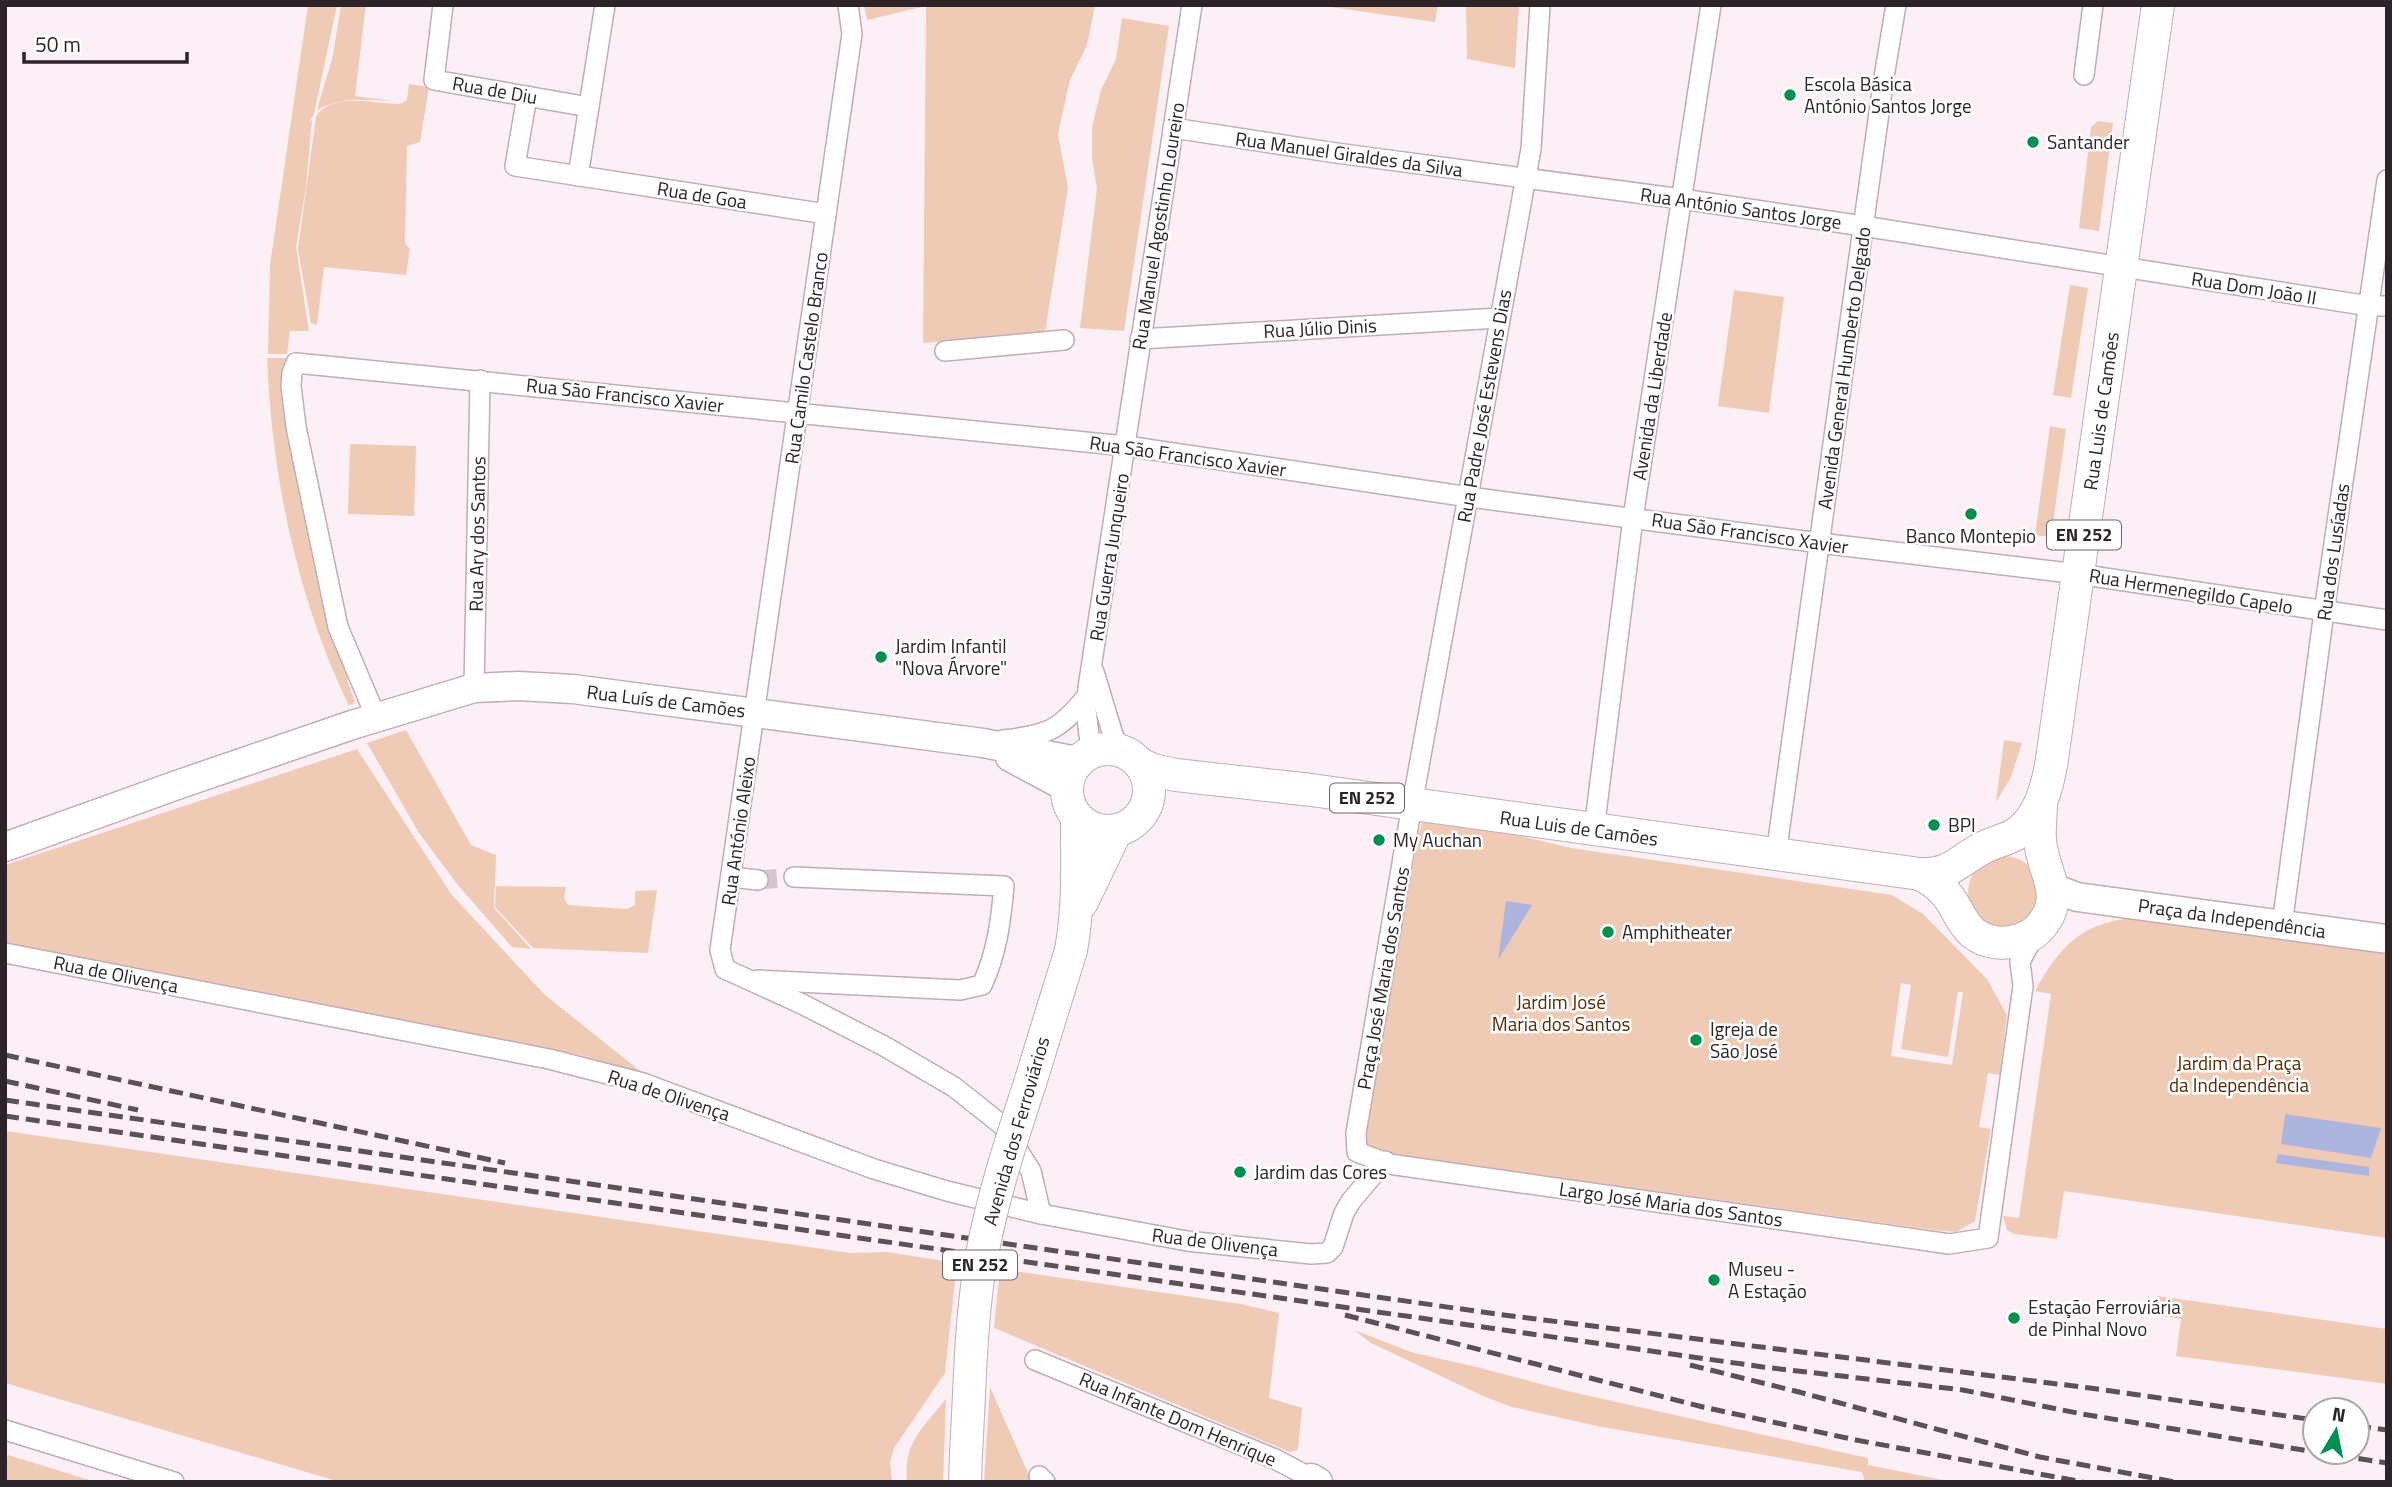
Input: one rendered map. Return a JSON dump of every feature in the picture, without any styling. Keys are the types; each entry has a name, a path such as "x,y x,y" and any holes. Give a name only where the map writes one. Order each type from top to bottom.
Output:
{"main road":[{"name":"EN 252","path":"2122,267 2158,5"},
{"name":"Rua Luis de Camões","path":"2041,925 2060,886 2040,840 2041,802 2052,759 2122,267"},
{"name":"Rua Luís de Camões","path":"5,847 364,721 474,688 518,686 573,689 755,712 983,743 1078,767"},
{"name":"EN 252","path":"1077,819 1070,810 1078,767 1104,748 1118,750 1153,770 1237,783"},
{"path":"1135,760 1149,784 1146,805"},
{"name":"EN 252","path":"1116,831 1135,822 1146,805 1237,783"},
{"name":"Rua Luis de Camões","path":"1237,783 1920,874 1939,874 1980,849 2017,833 2041,802"},
{"path":"1077,819 1088,827 1116,831"},
{"name":"Avenida dos Ferroviários","path":"966,1468 972,1343 981,1262 996,1192 1071,950 1078,910 1077,819"},
{"name":"Avenida dos Ferroviários","path":"1078,910 1116,831"},
{"path":"1996,844 2012,844 2028,849 2040,859 2060,886"},
{"path":"1955,907 1953,890 1957,873 1966,859"},
{"path":"1920,874 1936,883 1955,907 1962,922 1974,934 1990,942 2022,940 2041,925"},
{"name":"Praça da Independência","path":"2060,886 2282,925 2387,939"}],"street":[{"name":"Rua de Diu","path":"443,5 434,79 589,107"},
{"path":"578,176 605,5"},
{"name":"Rua Camilo Castelo Branco","path":"755,712 852,34 848,5"},
{"name":"Rua Manuel Agostinho Loureiro","path":"1126,446 1192,5"},
{"name":"Rua Padre José Estevens Dias","path":"1412,805 1531,149 1540,5"},
{"name":"Avenida da Liberdade","path":"1594,830 1633,518 1711,5"},
{"name":"Avenida General Humberto Delgado","path":"1776,855 1896,5"},
{"path":"2084,75 2093,5"},
{"name":"Rua de Goa","path":"527,96 515,166 827,214"},
{"name":"Rua Manuel Giraldes da Silva","path":"1173,128 1525,178"},
{"name":"Rua António Santos Jorge","path":"1525,178 1682,199 2122,267"},
{"name":"Rua dos Lusíadas","path":"2282,925 2324,612 2378,306 2387,180"},
{"name":"Rua Dom João II","path":"2122,267 2378,306"},
{"name":"Rua Júlio Dinis","path":"1140,339 1499,318"},
{"path":"946,351 1064,340"},
{"name":"Rua São Francisco Xavier","path":"364,721 338,627 296,426 291,386 296,363 1126,446 1469,496 2078,574"},
{"name":"Rua Ary dos Santos","path":"474,688 480,380"},
{"name":"Rua Guerra Junqueiro","path":"1078,767 1126,446"},
{"name":"Rua Hermenegildo Capelo","path":"2078,574 2387,620"},
{"path":"1092,668 1114,738 1135,760"},
{"path":"983,743 1040,736 1069,719 1087,696"},
{"name":"Rua António Aleixo","path":"747,979 724,970 720,950 755,712"},
{"name":"Praça José Maria dos Santos","path":"1357,1152 1356,1133 1412,805"},
{"path":"731,877 758,880"},
{"path":"747,979 960,990 982,985 990,968 1000,929 1004,886 794,877"},
{"path":"2020,971 2021,962 2041,925"},
{"path":"1990,942 2012,959 2020,971"},
{"name":"Rua de Olivença","path":"5,953 550,1059 643,1083 874,1169 947,1191 1041,1214 1187,1241 1311,1254 1327,1253 1334,1247 1343,1213 1385,1161"},
{"name":"Largo José Maria dos Santos","path":"1357,1152 1385,1161 1508,1181 1949,1244 1988,1238 2023,986 2020,971"},
{"path":"747,979 884,1046 954,1087 992,1117 1002,1125 1031,1171 1041,1214"},
{"name":"Rua Infante Dom Henrique","path":"1035,1360 1275,1459 1314,1481"},
{"path":"5,1430 174,1482"}],"green space":[{"path":"308,5 337,5 314,114 309,122 312,120 306,187 296,247 309,331 290,331 287,354 268,354 270,265"},
{"path":"341,5 366,5 355,96 392,101 344,101 317,110 333,55"},
{"path":"864,5 1095,5 1087,45 1070,80 1058,134 1068,188 1045,333 923,343 926,6 867,20"},
{"path":"1317,5 1438,5 1435,22"},
{"path":"1466,5 1519,5 1515,68 1467,59"},
{"path":"1122,18 1169,26 1124,331 1080,328 1097,188 1092,159 1092,127 1101,90 1116,59"},
{"path":"409,84 429,87 420,142 407,146 405,243 410,249 406,275 324,267 317,325 311,323 298,249 316,117 323,109 343,101 400,104 407,100"},
{"path":"2098,121 2113,123 2099,231 2079,228 2091,127"},
{"path":"2070,285 2088,288 2071,398 2053,395"},
{"path":"1734,290 1784,297 1769,413 1718,406"},
{"path":"267,358 287,358 286,376 349,678 347,680 355,702 349,706 315,623 290,536 275,448"},
{"path":"2050,426 2066,429 2051,537 2035,535"},
{"path":"350,444 416,446 414,516 348,514"},
{"path":"406,730 471,845 496,855 494,908 531,949 512,947 457,884 419,833 367,743"},
{"path":"2004,740 2022,743 2011,777 1996,802"},
{"path":"357,749 451,894 545,995 644,1074 580,1055 5,944 5,865"},
{"name":"Jardim José Maria dos Santos","path":"1434,821 1500,831 1571,848 1892,895 1923,914 1987,979 2007,1015 2000,1075 1988,1073 1979,1127 1991,1129 1975,1221 1956,1232 1934,1230 1381,1153 1370,1147 1363,1137 1422,823","holes":["1901,983 1911,985 1901,1049 1948,1057 1958,992 1963,992 1952,1065 1891,1056"]},
{"path":"2004,856 2018,859 2030,866 2037,878 2040,892 2037,906 2030,918 2018,925 2004,928 1990,925 1978,918 1971,906 1968,892 1971,878 1978,866 1990,859"},
{"path":"496,886 566,887 564,898 568,905 627,909 635,905 635,891 657,890 648,953 533,948 495,907"},
{"name":"Jardim da Praça da Independência","path":"2134,918 2387,952 2387,1238 2064,1191 2057,1239 2014,1234 2007,1230 2003,1216 2019,1218 2051,994 2035,991 2063,950 2086,931 2116,920"},
{"path":"5,1131 851,1253 887,1252 957,1263 945,1373 894,1448 890,1463 892,1482 340,1482 5,1383"},
{"path":"1000,1269 1241,1304 1279,1313 1269,1398 1302,1408 1298,1450 1290,1452 994,1328"},
{"path":"2158,1296 2387,1329 2387,1384 2176,1356 2181,1319 2155,1315"},
{"path":"1354,1330 1414,1353 1563,1390 1868,1458 1868,1465 1953,1482 1865,1482 1862,1472 1602,1427 1512,1407 1371,1343"},
{"path":"990,1387 1032,1482 984,1482"},
{"path":"946,1399 943,1482 907,1482 908,1456 916,1436"},
{"path":"8,1455 96,1482 5,1482"}],"water":[{"path":"1506,901 1532,905 1498,960"},
{"path":"2285,1114 2381,1128 2371,1158 2281,1144"},
{"path":"2278,1154 2369,1167 2369,1176 2276,1163"}],"tunnel":[{"path":"758,880 794,877"}],"railway":[{"path":"5,1055 505,1163"},
{"path":"5,1081 138,1110"},
{"path":"5,1100 1496,1314 2090,1388 2301,1418"},
{"path":"5,1116 1763,1367 1963,1390 2082,1414 2301,1450"},
{"path":"1345,1315 1703,1407 1856,1440 2083,1482"},
{"path":"1690,1365 2040,1457 2175,1482"},
{"path":"2371,1428 2387,1430"},
{"path":"2371,1460 2387,1463"}],"place":[{"name":"Escola Básica António Santos Jorge","path":"1790,95"},
{"name":"Santander","path":"2033,142"},
{"name":"Banco Montepio","path":"1971,514"},
{"name":"Jardim Infantil \"Nova Árvore\"","path":"881,657"},
{"name":"BPI","path":"1934,825"},
{"name":"My Auchan","path":"1379,840"},
{"name":"Amphitheater","path":"1608,932"},
{"name":"Igreja de São José","path":"1696,1040"},
{"name":"Jardim das Cores","path":"1240,1172"},
{"name":"Museu - A Estação","path":"1714,1280"},
{"name":"Estação Ferroviária de Pinhal Novo","path":"2014,1318"}]}
